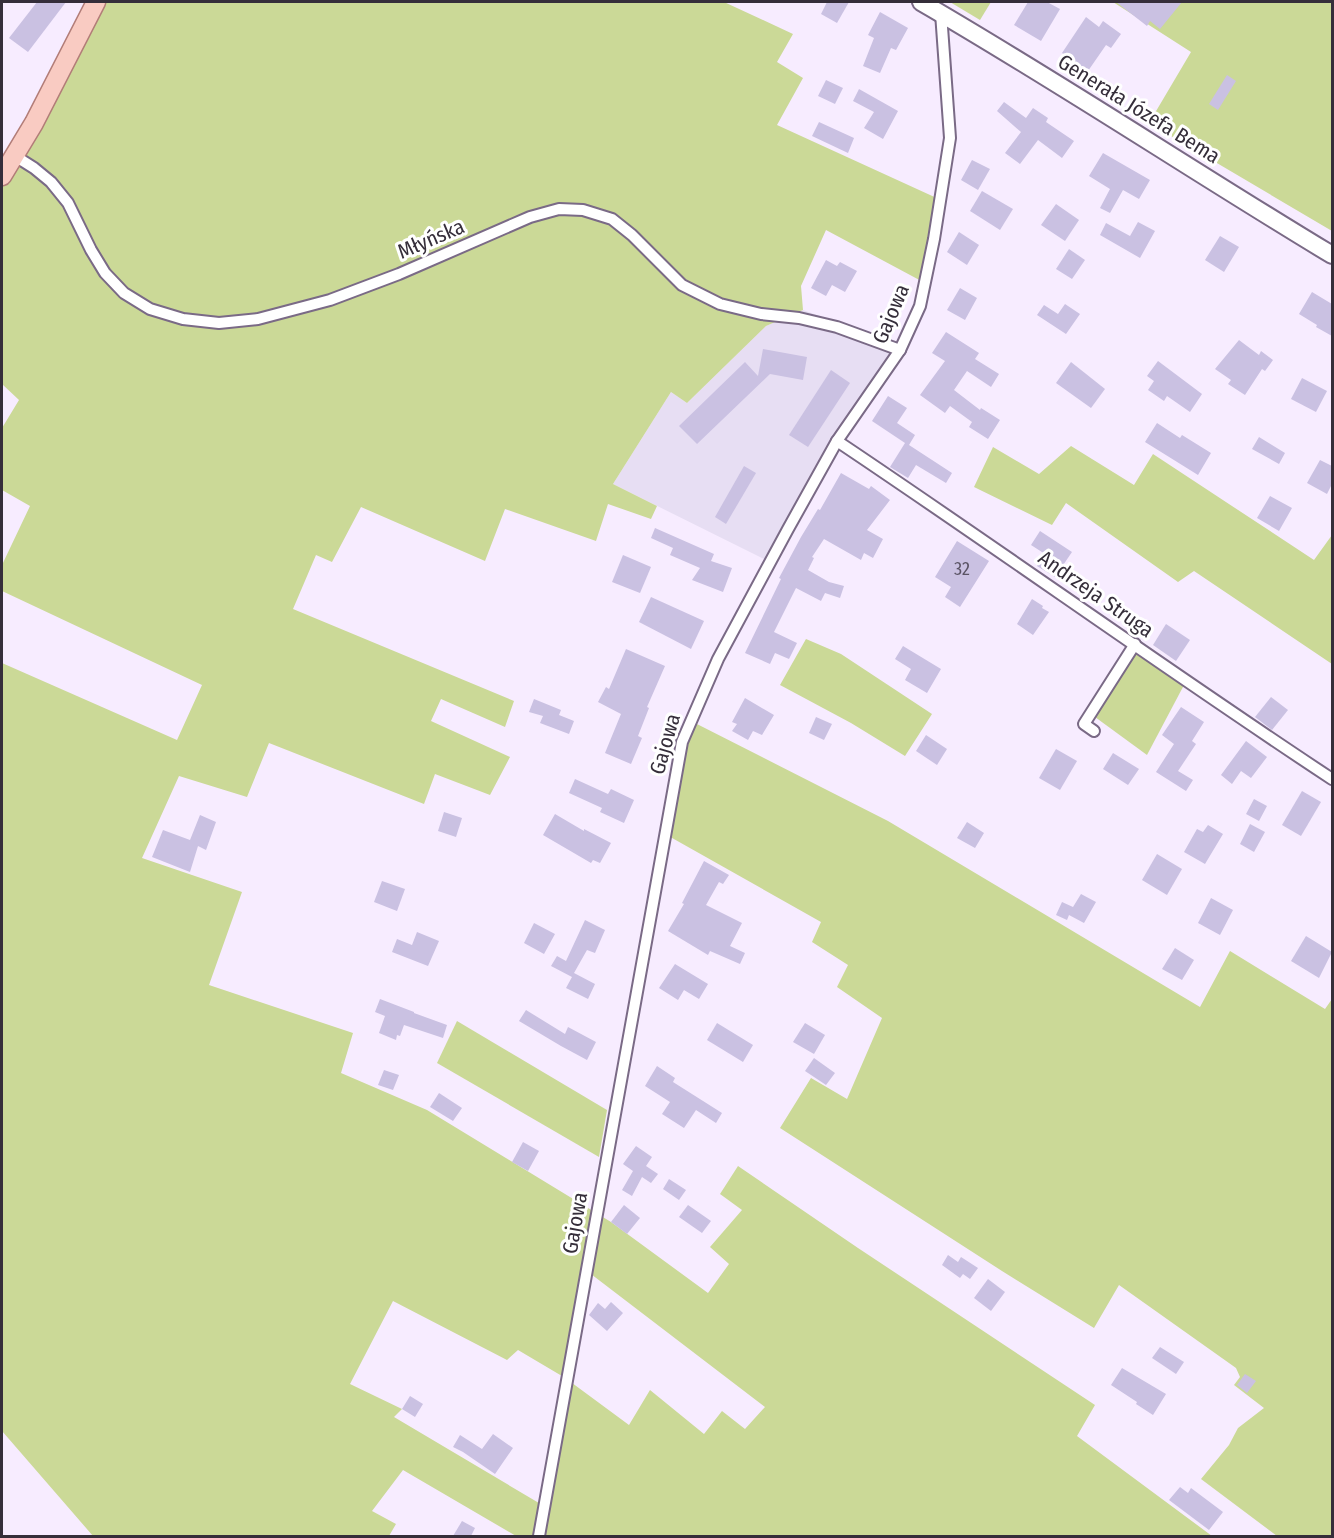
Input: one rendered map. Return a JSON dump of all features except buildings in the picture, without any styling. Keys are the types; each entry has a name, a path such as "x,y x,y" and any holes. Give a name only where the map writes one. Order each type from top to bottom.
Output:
{"main road":[{"path":"2,176 15,156 96,2"}],"street":[{"name":"Generała Józefa Bema","path":"921,2 1016,57 1160,150 1332,255"},
{"name":"Gajowa","path":"539,1536 682,742 718,658 837,441 900,350 920,306 951,138 941,13"},
{"name":"Młyńska","path":"15,156 51,182 68,203 105,273 123,293 150,309 183,319 219,323 258,319 330,300 410,270 530,217 559,209 583,210 612,219 632,235 682,285 720,304 761,314 799,318 837,327 900,350"},
{"name":"Andrzeja Struga","path":"837,441 994,546 1332,779"},
{"path":"1094,731 1084,724 1135,645"}],"shaded area":[{"path":"803,310 847,326 900,350 837,441 770,562 613,484 671,392 687,403 766,326"}],"green space":[{"path":"96,2 724,2 793,34 777,62 803,78 777,125 941,200 925,283 826,230 801,286 803,310 766,326 687,403 671,392 613,484 657,506 651,519 608,504 596,541 505,509 485,561 361,507 332,562 316,555 293,609 514,701 505,727 441,699 431,721 510,757 490,795 435,774 424,804 269,743 247,797 179,776 142,858 242,892 209,985 353,1033 341,1073 427,1110 611,1222 708,1293 729,1264 710,1247 742,1210 720,1194 738,1166 1095,1405 1077,1436 1212,1536 516,1536 403,1470 372,1511 396,1524 389,1536 93,1536 2,1431 2,663 177,740 202,685 2,591 2,565 30,506 2,490 2,428 19,400 2,384 2,174","holes":["587,1271 765,1407 745,1429 722,1411 704,1434 650,1390 629,1425 568,1380","393,1301 507,1360 518,1350 567,1379 544,1506 394,1417 402,1409 350,1384"]},
{"path":"950,2 991,2 980,20"},
{"path":"1113,2 1332,2 1332,231 1149,123 1191,52"},
{"path":"1071,446 1134,485 1153,454 1314,560 1332,535 1332,664 1194,571 1178,582 1066,503 1052,525 974,487 993,447 1039,474"},
{"path":"806,639 841,654 932,714 905,756 851,723 780,685"},
{"path":"1136,654 1184,685 1147,755 1095,717"},
{"path":"691,721 888,821 1200,1007 1230,951 1325,1009 1332,999 1332,1536 1277,1536 1201,1479 1229,1445 1238,1428 1264,1408 1234,1385 1240,1377 1236,1368 1119,1285 1094,1328 780,1128 811,1078 847,1099 882,1018 837,987 848,965 812,942 821,922 665,834"},
{"path":"457,1021 607,1110 599,1157 437,1063"}]}
